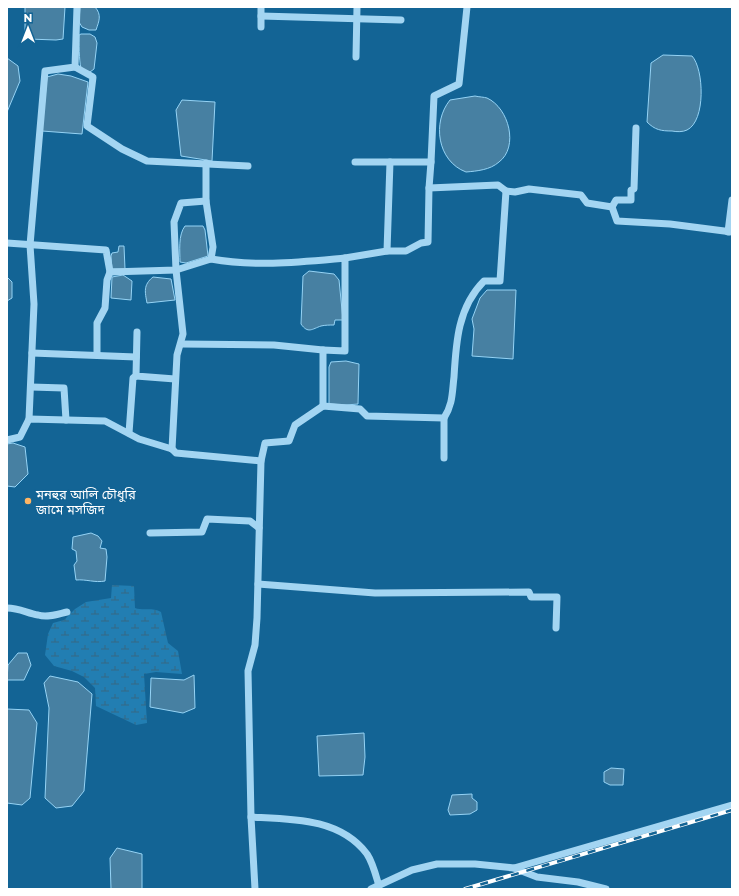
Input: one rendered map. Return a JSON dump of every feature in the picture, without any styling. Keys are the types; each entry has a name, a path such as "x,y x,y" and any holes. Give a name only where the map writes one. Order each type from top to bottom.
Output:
{"street":[{"path":"75,67 77,7"},
{"path":"261,7 261,27"},
{"path":"356,57 357,7"},
{"path":"110,272 176,270 211,259 236,264 278,264 345,258 387,252 406,252 421,243 428,242 429,188 432,162 434,96 459,84 467,7"},
{"path":"261,16 401,20"},
{"path":"7,440 20,437 29,419 34,304 30,244 45,71 75,67 93,77 87,126 122,150 147,161 248,166"},
{"path":"636,128 634,189 631,190 631,200 616,200 612,207 617,222 670,224 730,232 732,200"},
{"path":"354,162 432,162"},
{"path":"387,252 390,162"},
{"path":"206,163 206,200 213,247 211,259"},
{"path":"429,188 498,185 506,191 515,192 529,189 581,195 587,203 612,207"},
{"path":"444,458 444,418 451,407 457,333 461,319 475,290 484,281 500,281 506,191"},
{"path":"172,449 177,355 183,334 176,270 174,222 181,203 206,200"},
{"path":"7,243 106,250 110,272 107,280 105,308 97,323 97,356"},
{"path":"180,344 274,346 346,351 345,258"},
{"path":"129,433 134,378 136,376 137,332"},
{"path":"324,350 324,406"},
{"path":"32,353 136,357"},
{"path":"136,376 176,379"},
{"path":"31,387 64,388 66,420"},
{"path":"255,889 251,817 248,671 255,645 262,461 265,443 289,441 295,425 324,406 360,409 367,416 444,418"},
{"path":"29,419 105,421 139,439 172,449 176,453 262,461"},
{"path":"150,533 202,532 207,519 250,521 260,528"},
{"path":"258,584 375,593 529,592 531,597 557,597 556,628"},
{"path":"7,608 18,608 38,616 52,616 67,612"},
{"path":"514,868 732,805"},
{"path":"251,817 293,819 324,824 342,832 367,855 380,886"},
{"path":"372,889 412,870 437,864 475,864 514,868 537,876 578,882 606,889"}],"green space":[{"path":"112,585 134,586 135,608 161,612 168,643 178,651 182,674 156,672 144,674 147,723 136,725 96,706 95,688 84,677 72,671 54,666 45,655 48,634 53,623 64,620 75,609 86,602 111,598"}],"shaded area":[{"path":"25,7 65,7 63,39 28,39 25,37"},
{"path":"80,7 95,7 99,13 96,30 89,30 82,27 79,22"},
{"path":"90,34 95,37 97,43 94,69 90,72 81,68 79,56 79,35"},
{"path":"663,55 692,56 699,72 701,83 700,106 693,125 685,131 678,132 661,130 653,127 647,122 651,63"},
{"path":"7,58 18,66 20,81 7,112"},
{"path":"58,74 71,76 88,82 82,134 42,131 47,77"},
{"path":"475,96 487,98 495,103 501,110 509,128 509,147 505,155 495,165 479,171 466,172 456,167 443,150 440,140 441,119 444,109 450,100"},
{"path":"182,100 215,102 212,161 181,156 176,110"},
{"path":"185,226 203,226 205,230 208,256 186,263 180,262 180,238"},
{"path":"119,246 124,246 125,269 112,269 111,256 112,253 118,252"},
{"path":"309,271 334,274 339,280 343,320 335,320 334,325 323,326 310,330 306,329 301,324 303,276"},
{"path":"123,275 132,281 131,300 111,298 112,277"},
{"path":"7,277 12,282 12,298 7,301"},
{"path":"153,277 171,279 175,300 147,303 145,292 146,286"},
{"path":"487,290 516,290 513,359 472,356 474,329 472,319 480,298"},
{"path":"346,361 359,364 358,404 329,404 329,367 331,362"},
{"path":"13,443 25,447 28,474 15,487 7,486 7,444"},
{"path":"91,533 98,536 102,541 100,548 106,549 107,557 105,581 98,582 76,580 74,565 77,561 76,551 72,549 73,537"},
{"path":"18,653 27,653 31,665 24,680 7,680 8,665"},
{"path":"194,675 195,708 183,713 150,707 151,678 184,680"},
{"path":"50,676 78,682 92,694 84,791 72,806 56,808 45,798 49,708 44,683"},
{"path":"7,709 29,710 37,723 30,798 22,805 7,803"},
{"path":"364,733 365,757 363,775 319,776 317,736"},
{"path":"611,768 624,769 623,785 610,785 604,782 604,772"},
{"path":"472,794 472,798 477,802 477,810 470,814 450,815 448,810 452,795"},
{"path":"117,848 142,854 142,889 111,889 110,858"}],"railway":[{"path":"465,889 732,810"}],"place":[{"name":"মনহুর আলি চৌধুরি জামে মসজিদ","path":"28,501"}]}
